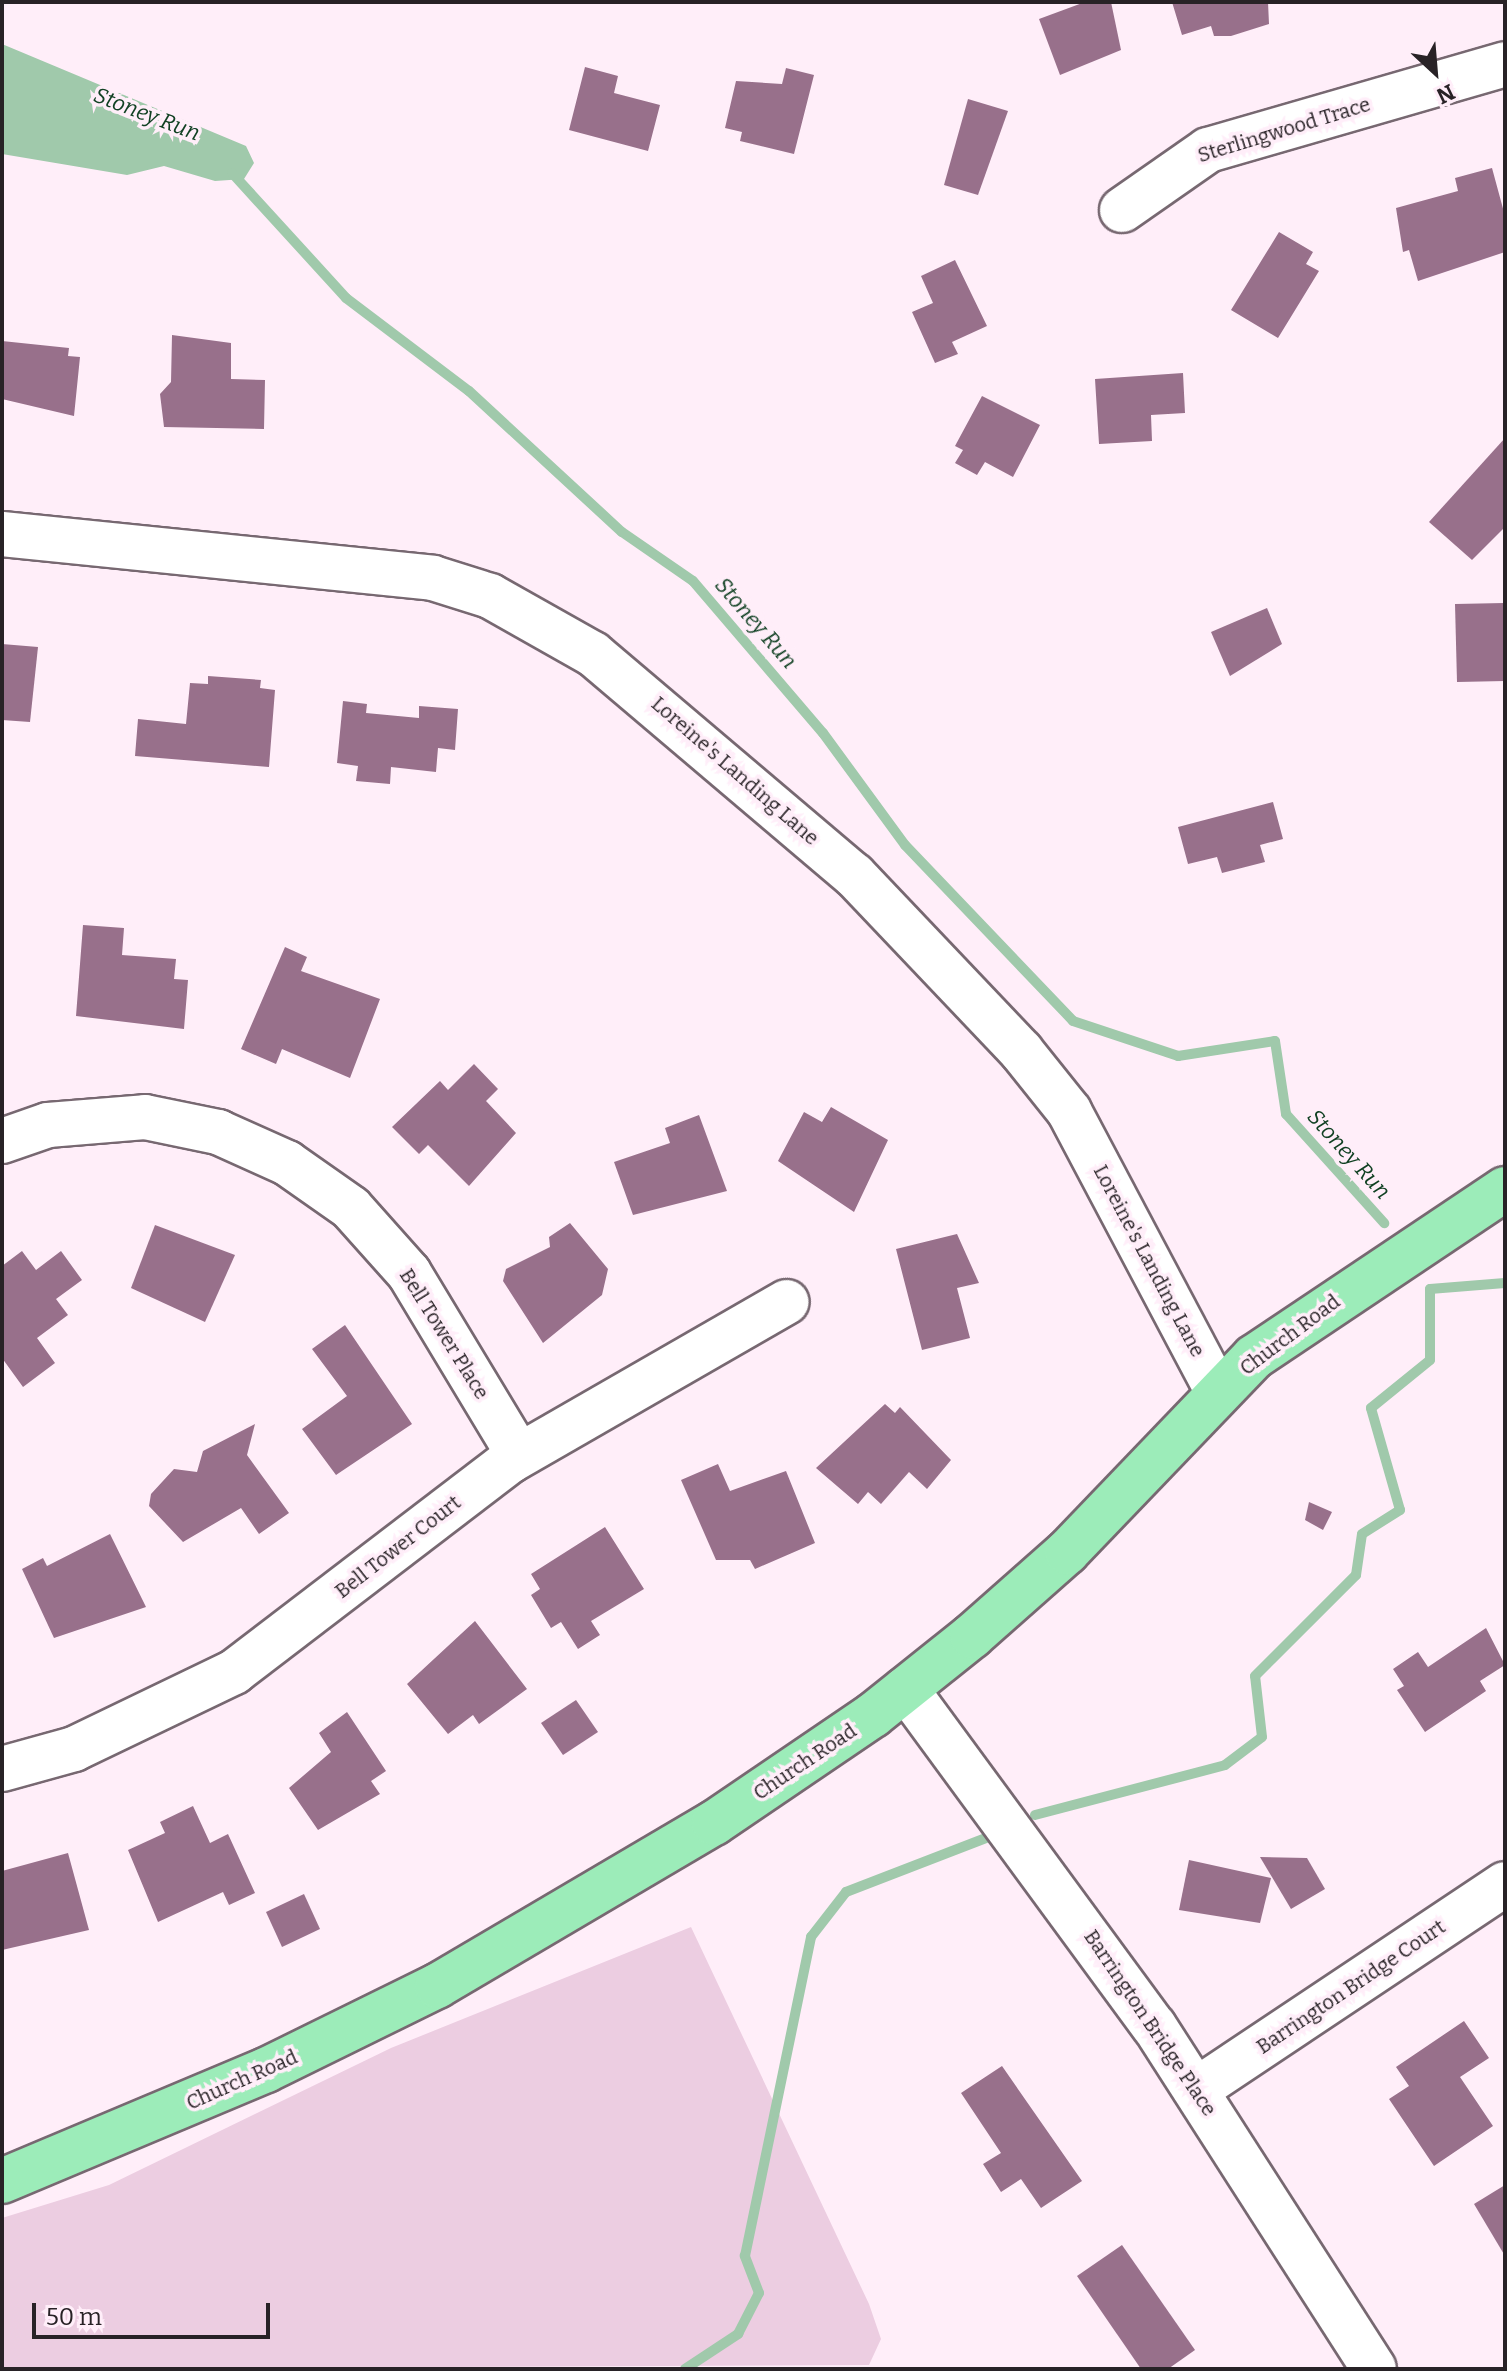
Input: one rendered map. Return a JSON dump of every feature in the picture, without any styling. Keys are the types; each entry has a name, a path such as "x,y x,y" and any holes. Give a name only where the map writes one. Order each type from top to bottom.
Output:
{"main road":[{"name":"Church Road","path":"2,2181 266,2070 450,1979 714,1823 906,1689 1067,1552 1254,1357 1505,1189"}],"street":[{"name":"Sterlingwood Trace","path":"1122,210 1208,150 1505,64"},
{"name":"Loreine's Landing Lane","path":"2,534 433,578 490,596 593,654 854,875 1021,1051 1069,1111 1218,1392"},
{"name":"Bell Tower Place","path":"2,1141 48,1125 145,1117 218,1132 287,1163 351,1208 409,1273 515,1449 510,1461"},
{"name":"Bell Tower Court","path":"2,1769 87,1744 234,1672 510,1461 786,1302"},
{"name":"Barrington Bridge Place","path":"906,1689 1051,1879 1196,2090 1374,2369"},
{"name":"Barrington Bridge Court","path":"1196,2090 1505,1884"}],"shaded area":[{"path":"691,1927 869,2304 881,2339 869,2365 2,2369 2,2218 109,2185 391,2048"}],"water":[{"path":"2,44 246,146 254,163 244,179 215,181 164,166 127,175 2,154"}],"building":[{"path":"1085,2 1111,2 1121,50 1060,75 1039,19"},
{"path":"1172,2 1268,2 1269,24 1231,36 1214,36 1211,26 1182,35"},
{"path":"585,67 618,76 614,93 660,105 648,151 569,130"},
{"path":"786,68 814,75 794,154 740,141 742,132 725,128 736,81 782,84"},
{"path":"968,99 1008,111 978,195 944,185"},
{"path":"1492,168 1505,216 1505,252 1418,281 1409,250 1403,252 1396,208 1458,191 1455,178"},
{"path":"1279,232 1313,252 1306,264 1319,271 1278,338 1231,310"},
{"path":"955,260 987,326 952,342 958,354 935,363 912,312 933,303 921,276"},
{"path":"172,335 231,343 231,379 265,380 264,429 164,427 160,394 171,382"},
{"path":"2,341 69,348 68,356 80,357 74,416 2,399"},
{"path":"1183,373 1185,413 1151,415 1152,441 1099,444 1095,379"},
{"path":"982,396 1040,425 1013,477 985,462 977,475 955,463 963,450 955,446"},
{"path":"1505,438 1505,527 1472,560 1429,522"},
{"path":"1504,603 1505,681 1457,682 1455,604"},
{"path":"1267,608 1282,644 1230,676 1211,632"},
{"path":"2,644 38,647 30,722 2,720"},
{"path":"208,676 261,680 260,688 275,690 269,767 135,756 138,719 186,724 190,683 208,684"},
{"path":"343,701 367,704 366,713 419,718 419,706 458,709 455,750 438,748 436,772 391,767 390,784 356,781 358,766 337,763"},
{"path":"1273,802 1283,839 1260,845 1265,862 1222,873 1217,857 1188,864 1178,827"},
{"path":"83,925 124,928 122,955 176,959 174,979 188,980 184,1029 76,1016"},
{"path":"285,947 307,957 301,971 380,999 350,1078 282,1049 276,1064 241,1049"},
{"path":"474,1064 498,1089 486,1101 516,1133 469,1186 428,1145 419,1154 392,1127 440,1081 448,1090"},
{"path":"831,1107 888,1140 854,1212 778,1161 804,1112 822,1122"},
{"path":"699,1115 727,1191 633,1215 614,1162 670,1143 665,1128"},
{"path":"570,1223 608,1269 602,1295 543,1343 503,1281 506,1269 550,1247 549,1237"},
{"path":"155,1225 235,1255 205,1322 131,1288"},
{"path":"957,1234 979,1283 957,1288 970,1338 922,1350 896,1249"},
{"path":"22,1251 36,1270 61,1251 82,1280 56,1299 68,1315 37,1338 55,1363 23,1387 2,1358 2,1266"},
{"path":"345,1325 412,1424 336,1475 302,1429 347,1396 312,1349"},
{"path":"885,1404 895,1413 900,1407 951,1460 927,1489 909,1472 881,1504 868,1492 858,1504 816,1468"},
{"path":"255,1424 247,1455 289,1513 259,1534 241,1508 183,1542 149,1506 151,1494 174,1469 197,1472 203,1451"},
{"path":"718,1464 730,1491 786,1471 815,1543 755,1569 750,1560 716,1560 681,1480"},
{"path":"1309,1502 1332,1512 1323,1530 1305,1520"},
{"path":"605,1527 644,1589 591,1621 600,1635 578,1649 561,1622 551,1628 531,1595 540,1589 531,1574"},
{"path":"110,1534 146,1607 54,1638 22,1569 43,1558 47,1566"},
{"path":"475,1621 527,1689 479,1724 473,1715 448,1734 407,1684"},
{"path":"1486,1628 1505,1665 1480,1681 1486,1691 1425,1732 1397,1690 1404,1686 1393,1669 1418,1652 1428,1667"},
{"path":"576,1700 598,1732 563,1755 541,1723"},
{"path":"347,1712 386,1771 371,1781 380,1794 318,1830 289,1788 331,1752 319,1733"},
{"path":"193,1806 210,1843 228,1834 255,1893 229,1905 223,1892 158,1922 128,1850 165,1833 160,1822"},
{"path":"68,1853 89,1930 2,1950 2,1871"},
{"path":"1260,1857 1307,1858 1325,1889 1291,1909"},
{"path":"1189,1860 1271,1878 1260,1923 1179,1910"},
{"path":"304,1894 320,1929 282,1947 266,1912"},
{"path":"1464,2021 1489,2058 1460,2077 1493,2126 1434,2166 1389,2099 1409,2086 1396,2067"},
{"path":"1002,2066 1082,2181 1041,2208 1021,2179 1001,2192 983,2164 1001,2153 961,2093"},
{"path":"1505,2185 1505,2256 1474,2204"},
{"path":"1122,2245 1195,2350 1168,2369 1141,2369 1077,2276"}],"waterway":[{"name":"Stoney Run","path":"232,173 346,298 469,391 622,532 693,581 823,733 905,845 1073,1021 1178,1056 1275,1041 1286,1114 1384,1223"},
{"path":"1035,1815 1225,1765 1262,1737 1255,1676 1356,1575 1362,1534 1400,1510 1371,1408 1430,1360 1430,1289 1505,1283"},
{"path":"685,2369 738,2334 759,2293 745,2256 811,1937 846,1892 986,1838"}]}
